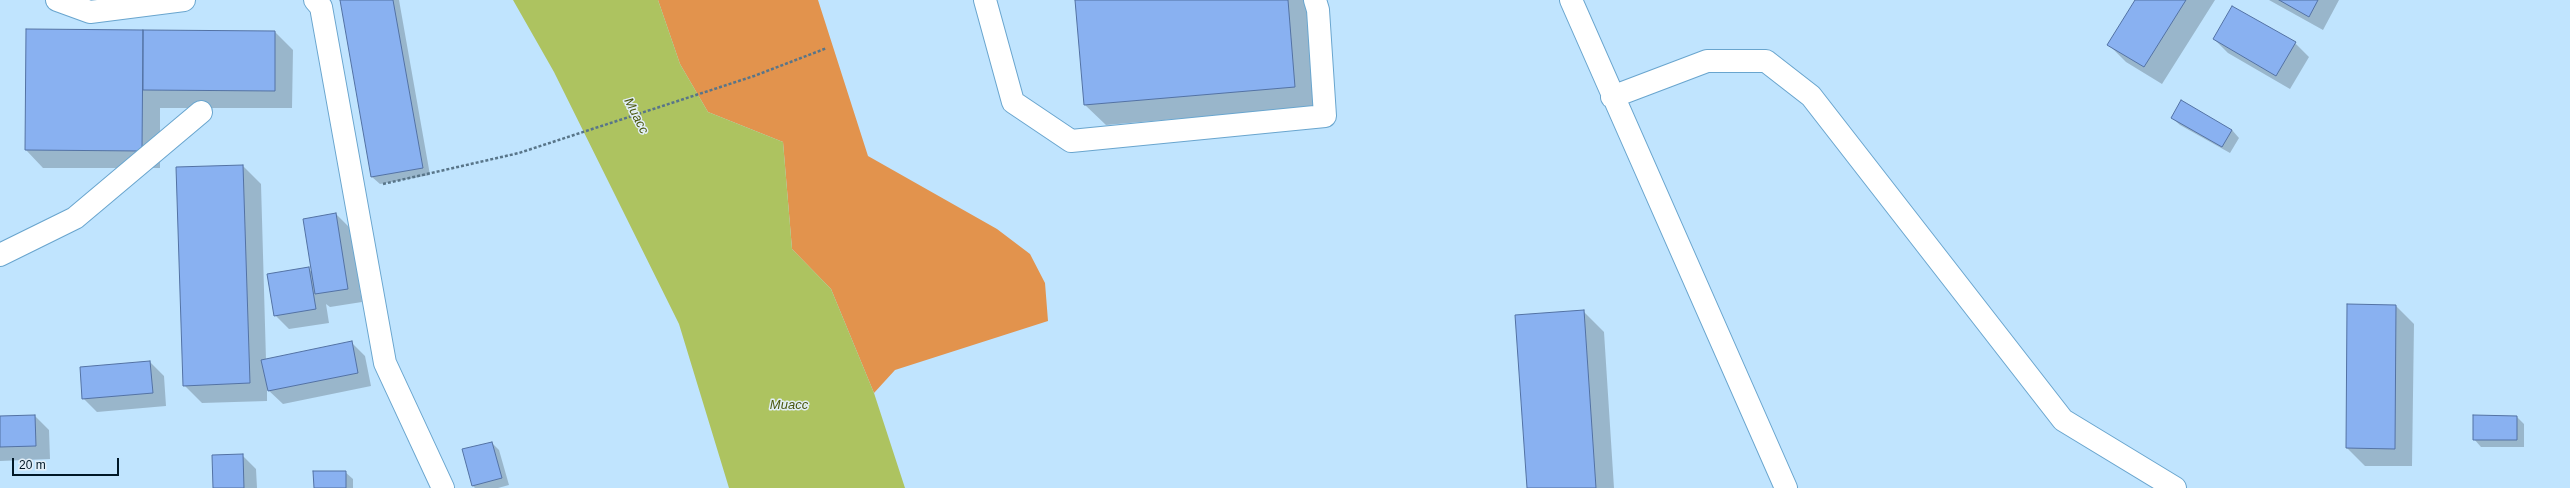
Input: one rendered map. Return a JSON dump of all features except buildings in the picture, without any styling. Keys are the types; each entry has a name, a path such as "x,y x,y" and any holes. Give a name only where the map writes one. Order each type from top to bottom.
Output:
{"lane":[{"path":"57,0 90,12 184,0"},
{"path":"315,0 321,7 385,363 443,488"},
{"path":"984,0 1013,102 1071,141 1325,116 1318,10 1315,0"},
{"path":"1571,0 1612,97 1786,488"},
{"path":"1612,97 1707,61 1766,61 1811,96 2063,420 2175,488"},
{"path":"0,255 75,218 201,112"}],"path":[{"path":"354,191 520,153 754,76 827,48"}],"shaded area":[{"path":"658,0 818,0 868,156 997,229 1030,254 1045,283 1048,321 895,370 874,393 831,289 792,249 783,142 708,112 680,64"}],"water":[{"name":"Миасс","path":"513,0 658,0 680,64 708,112 783,142 792,249 831,289 874,393 905,488 729,488 679,324 554,72"}]}
